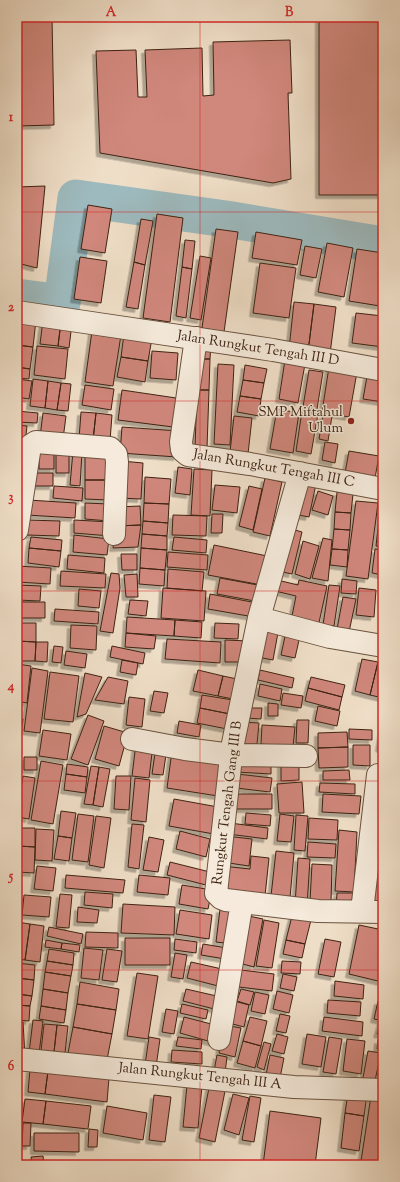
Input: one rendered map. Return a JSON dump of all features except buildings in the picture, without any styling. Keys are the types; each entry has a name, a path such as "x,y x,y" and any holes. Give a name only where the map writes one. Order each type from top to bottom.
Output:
{"street":[{"name":"Jalan Rungkut Tengah III D","path":"17,312 272,350 383,370"},
{"name":"Jalan Rungkut Tengah III C","path":"196,338 181,442 182,450 188,455 250,464 383,489"},
{"path":"17,530 30,446 36,442 110,448 116,454 114,534"},
{"name":"Rungkut Tengah Gang III B","path":"300,473 258,618 232,755 216,893 221,898 226,900 242,902 318,911 372,912"},
{"path":"258,618 330,637 383,646"},
{"path":"132,739 185,749 232,755 306,756"},
{"path":"372,912 378,775"},
{"path":"219,1039 242,902"},
{"name":"Jalan Rungkut Tengah III A","path":"17,1059 294,1087 383,1090"}],"waterway":[{"path":"17,297 62,303 76,198 226,219 383,245"}],"place":[{"name":"SMP Miftahul Ulum","path":"351,421"}]}
